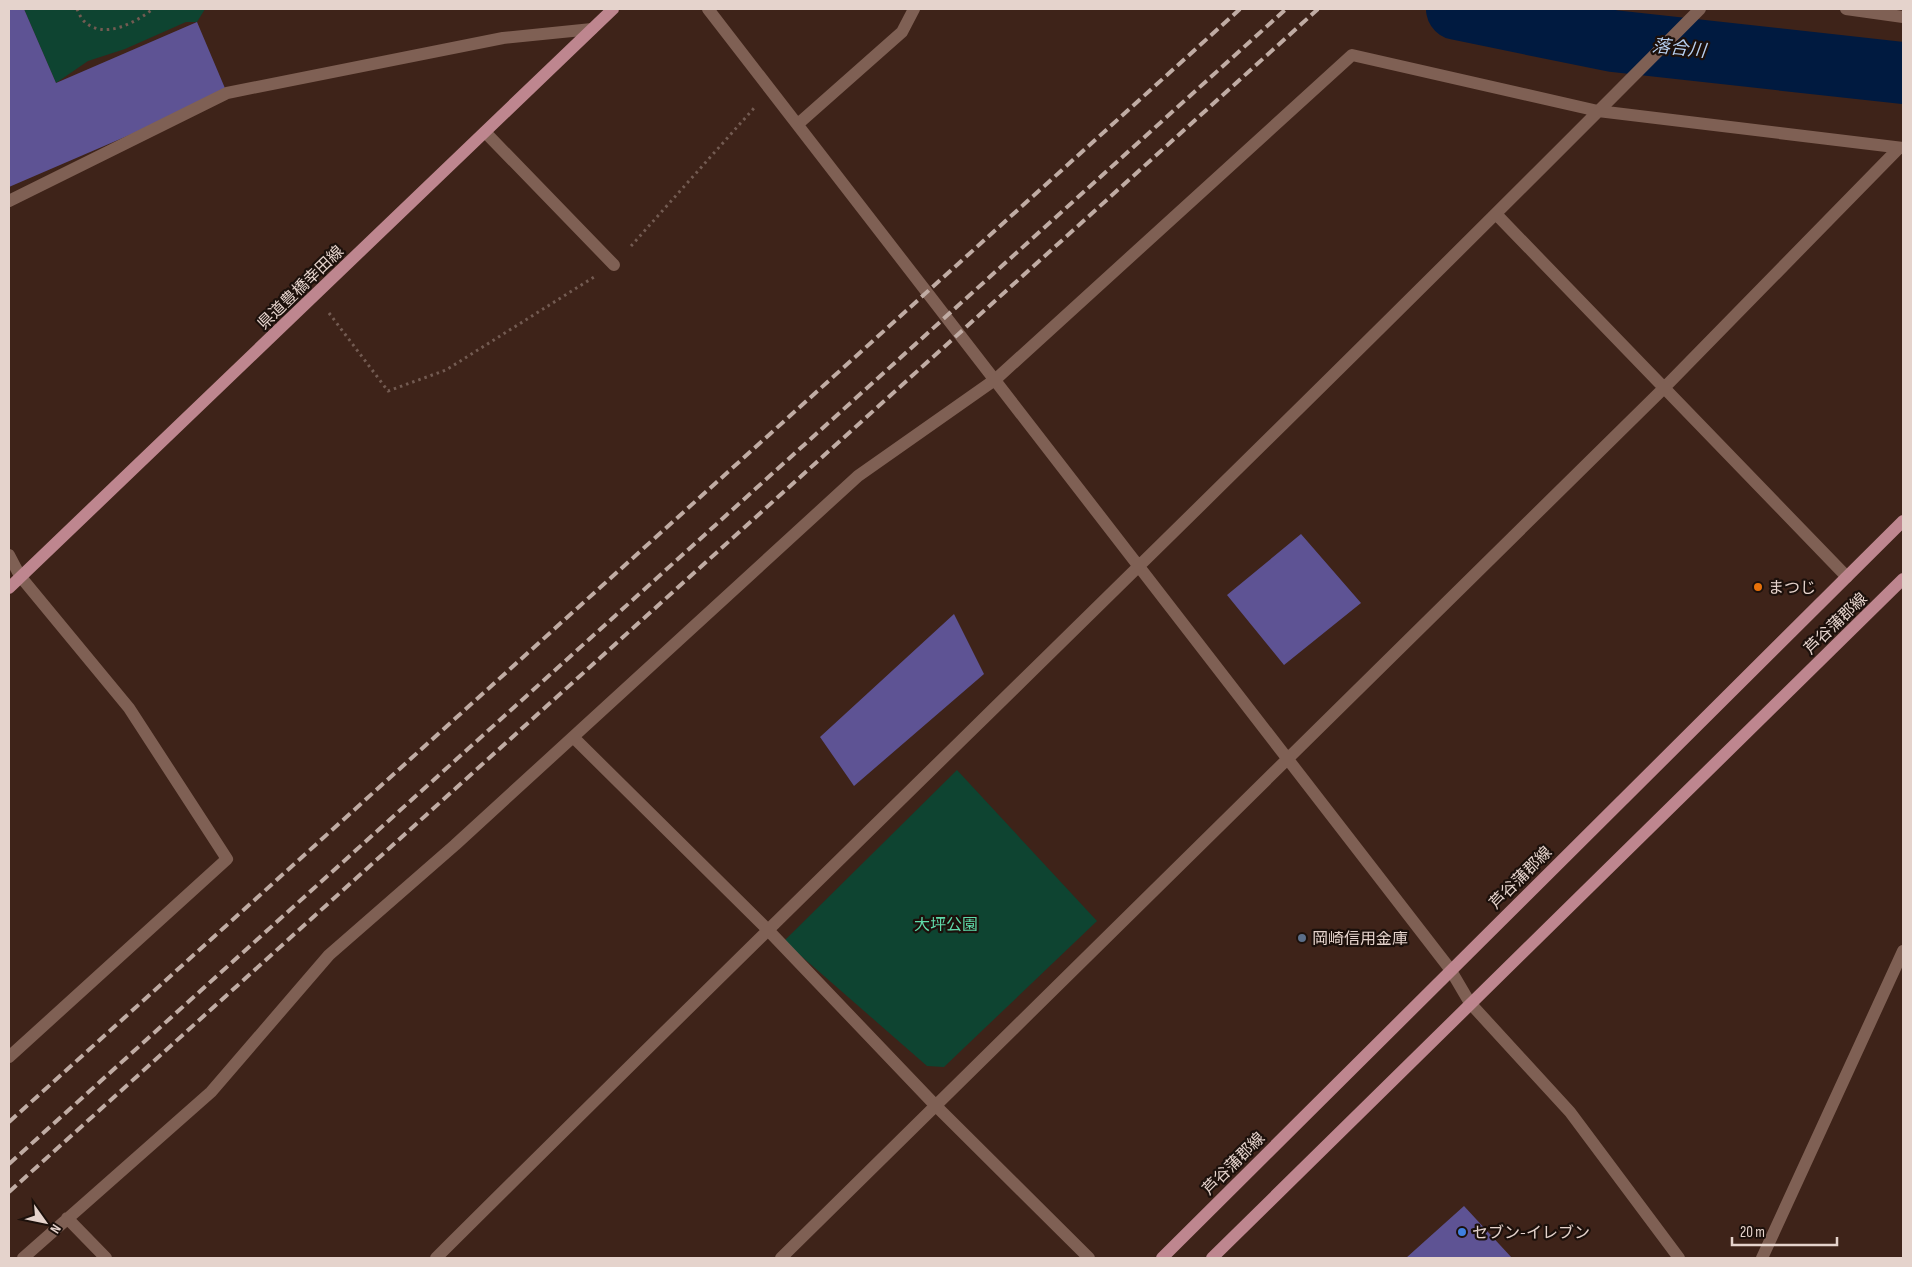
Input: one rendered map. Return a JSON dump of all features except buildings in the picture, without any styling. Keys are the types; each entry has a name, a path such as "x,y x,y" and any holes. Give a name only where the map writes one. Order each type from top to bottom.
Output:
{"main road":[{"name":"県道豊橋幸田線","path":"9,588 613,9"},
{"name":"芦谷蒲郡線","path":"1162,1258 1903,521"},
{"name":"芦谷蒲郡線","path":"1212,1258 1903,579"}],"street":[{"path":"708,9 1288,757 1450,970 1470,1003 1570,1112 1679,1258"},
{"path":"798,124 902,32 914,9"},
{"path":"436,1258 767,929 1496,214 1700,9"},
{"path":"1846,9 1903,17"},
{"path":"9,201 227,93 503,38 592,29"},
{"path":"23,1258 210,1092 329,955 455,845 858,476 996,379 1352,55 1598,111 1901,148"},
{"path":"485,132 614,264"},
{"path":"781,1258 1664,388 1901,148"},
{"path":"1496,214 1847,577"},
{"path":"9,555 20,576 130,708 228,859 9,1057"},
{"path":"573,737 767,929 935,1105 1089,1258"},
{"path":"1762,1258 1903,951"},
{"path":"67,1218 106,1258"}],"path":[{"path":"77,9 84,22 99,30 125,27 153,9"},
{"path":"315,294 388,391 446,370 614,264 771,89"}],"green space":[{"path":"24,9 205,9 197,22 186,22 125,49 88,61 56,83"},
{"name":"大坪公園","path":"957,770 1097,921 944,1067 927,1066 784,941"}],"waterway":[{"name":"落合川","path":"1457,9 1613,41 1903,73"}],"railway":[{"path":"9,1122 1240,9"},
{"path":"9,1164 1286,9"},
{"path":"9,1192 1318,9"}],"place":[{"name":"まつじ","path":"1758,587"},
{"name":"岡崎信用金庫","path":"1302,938"},
{"name":"セブン-イレブン","path":"1462,1232"}]}
